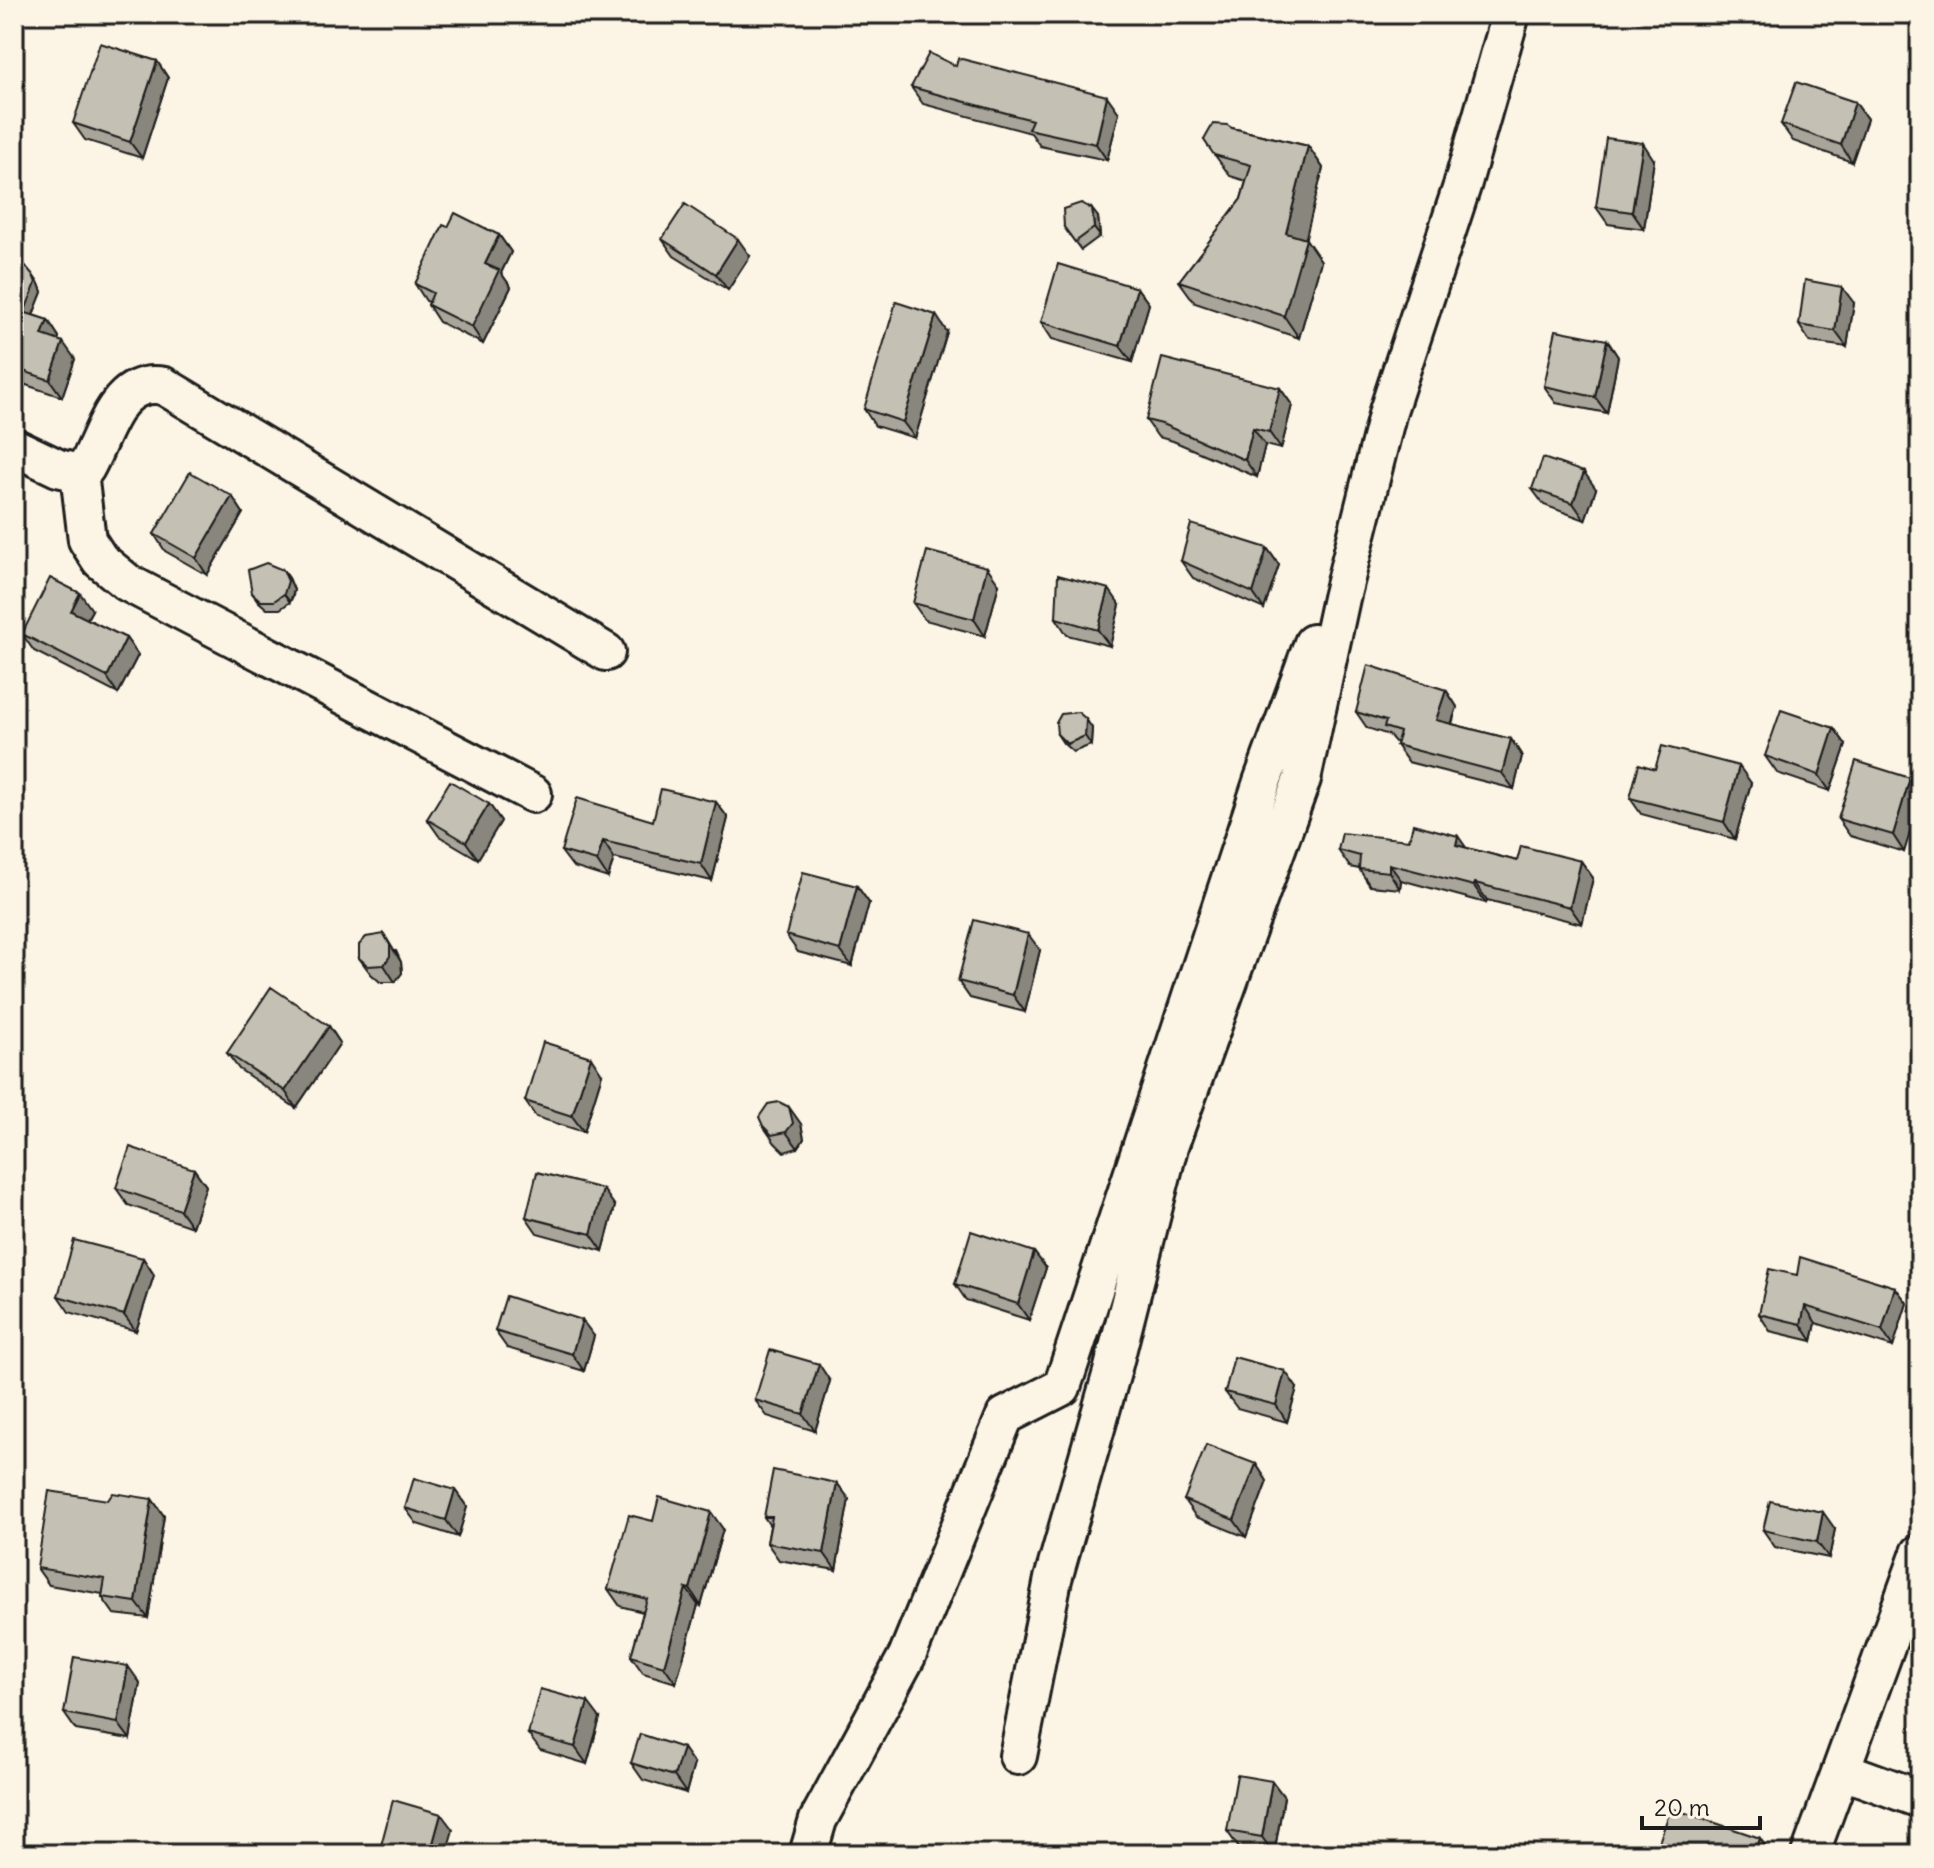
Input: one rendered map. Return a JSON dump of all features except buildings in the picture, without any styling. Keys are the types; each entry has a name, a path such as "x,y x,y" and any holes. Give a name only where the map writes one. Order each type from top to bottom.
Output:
{"street":[{"path":"1018,1756 1053,1579 1112,1372 1169,1147 1302,779 1388,411 1462,186 1511,14"},
{"path":"14,447 58,468 79,473 86,468 107,421 121,401 136,388 151,384 164,386 606,652"},
{"path":"79,473 87,540 100,560 128,583 533,794"},
{"path":"808,1854 818,1820 907,1656 1005,1416 1062,1387 1262,782 1365,500"},
{"path":"1810,1854 1920,1553"},
{"path":"1841,1770 1920,1799"}]}
